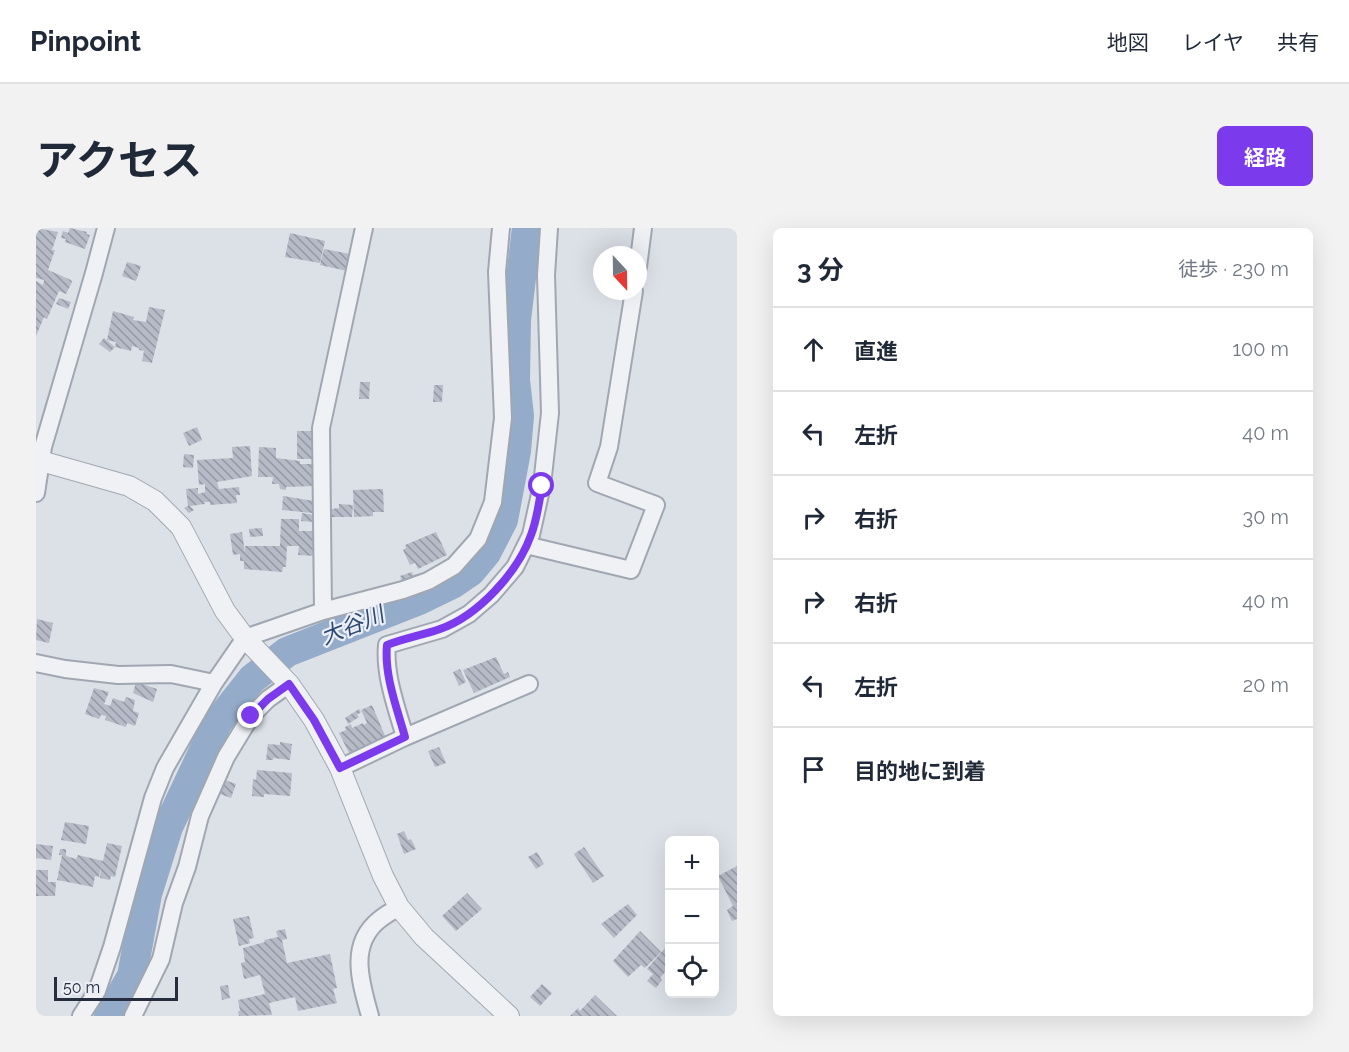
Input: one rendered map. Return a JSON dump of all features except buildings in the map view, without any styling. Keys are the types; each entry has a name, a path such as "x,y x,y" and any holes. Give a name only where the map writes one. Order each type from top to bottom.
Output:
{"street":[{"path":"36,493 43,447 106,228"},
{"path":"323,610 321,428 364,228"},
{"path":"81,1016 97,991 112,947 153,798 165,768 214,682 246,638 323,610 403,590 428,581 454,566 478,539 493,502 503,418 497,272 501,228"},
{"path":"405,737 391,683 386,654 387,645 442,629 470,614 515,567 531,535 542,486 550,413 546,275 549,228"},
{"path":"641,246 643,228"},
{"path":"526,545 631,570 656,505 597,483 609,447 633,300"},
{"path":"39,464 129,486 155,501 181,527 225,611 246,638 286,680 314,720 340,768 383,876 399,907 424,937 509,1016"},
{"path":"36,663 118,675 171,674 214,682"},
{"path":"133,1016 161,959 174,903 187,867 200,816 226,757 251,716 286,680"},
{"path":"340,768 405,737 529,684"},
{"path":"370,1016 359,975 359,953 368,932 378,920 399,907"}],"waterway":[{"name":"大谷川","path":"109,1016 132,976 147,894 168,827 217,723 252,679 287,652 419,600 452,584 471,571 486,553 503,520 516,451 519,416 515,380 516,320 527,228"}],"route":[{"path":"251,716 268,699 289,684 314,720 340,768 405,737 391,683 386,654 387,645 442,629 470,614 491,594 515,567 531,535 542,486"}]}
